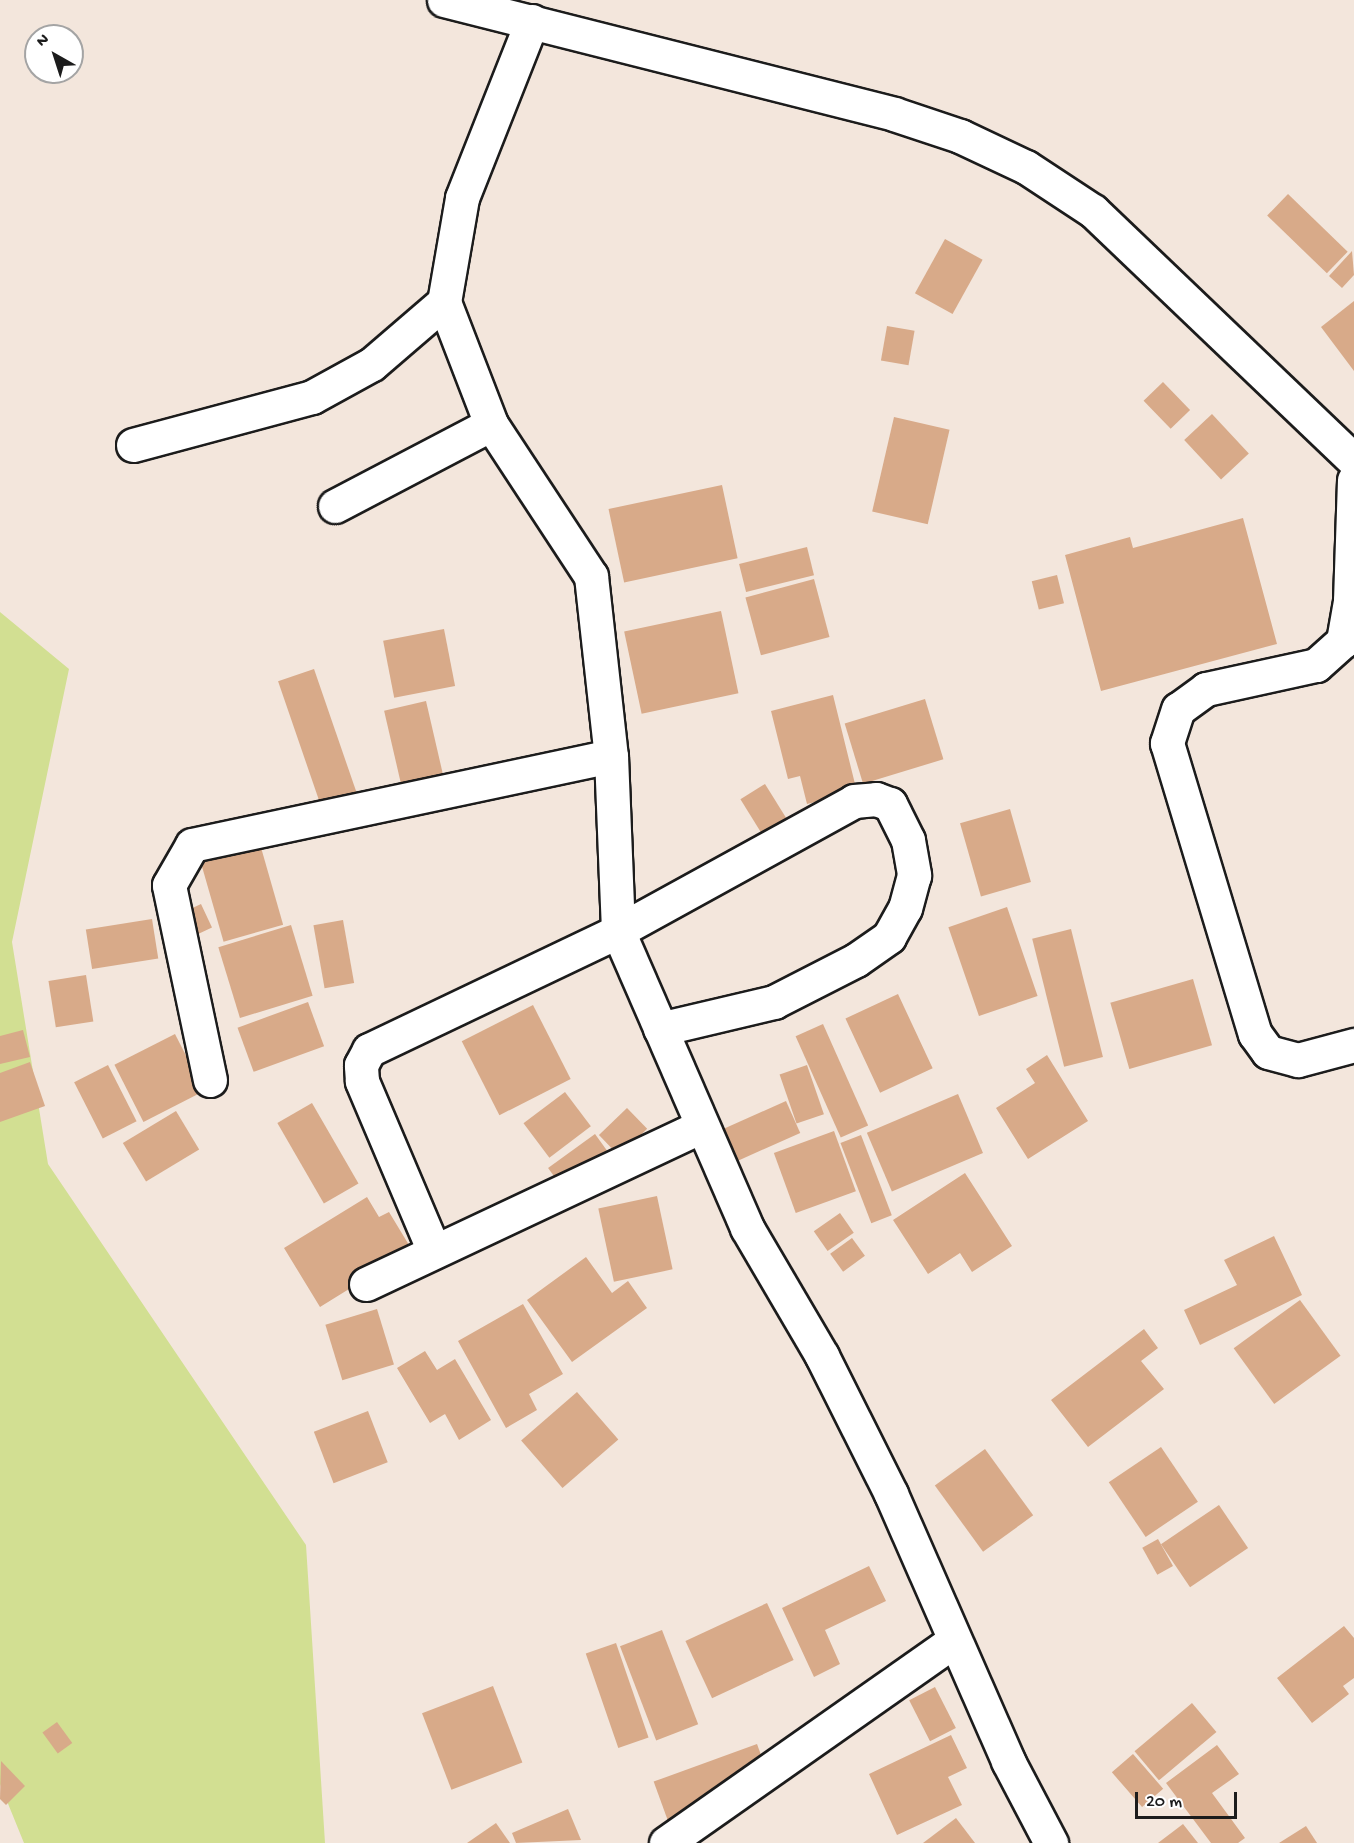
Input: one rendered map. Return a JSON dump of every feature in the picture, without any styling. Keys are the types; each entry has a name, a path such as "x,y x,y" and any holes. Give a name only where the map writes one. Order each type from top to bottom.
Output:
{"street":[{"path":"444,0 894,114 960,136 1026,167 1093,211 1354,460"},
{"path":"532,21 462,198 444,302 491,424 591,576 611,756 618,931 700,1127 747,1228 822,1356 891,1494 953,1641 1051,1843"},
{"path":"133,445 312,397 372,364 444,302"},
{"path":"335,506 491,424"},
{"path":"1354,480 1350,601 1343,641 1316,665 1206,689 1178,709 1167,744 1255,1034 1268,1052 1298,1060 1354,1045"},
{"path":"210,1080 169,885 192,845 611,756"},
{"path":"434,1251 362,1081 361,1065 369,1050 618,931 854,801 876,799 890,804 908,840 914,875 905,908 889,937 856,960 774,1002 660,1029"},
{"path":"366,1284 700,1127"},
{"path":"666,1843 953,1641"}],"green space":[{"path":"0,612 69,669 12,942 48,1164 306,1545 325,1843 24,1843 0,1784"}],"building":[{"path":"1288,194 1348,252 1327,273 1267,216"},
{"path":"945,239 983,260 953,314 915,293"},
{"path":"1352,251 1354,275 1342,288 1329,276"},
{"path":"1354,301 1354,371 1321,327"},
{"path":"887,326 915,331 908,365 881,360"},
{"path":"1163,382 1190,410 1171,429 1144,401"},
{"path":"1212,414 1249,453 1221,479 1184,440"},
{"path":"894,417 950,430 928,524 872,512"},
{"path":"722,485 738,558 624,582 609,509"},
{"path":"1243,518 1277,644 1101,691 1065,555 1130,537 1133,548"},
{"path":"807,547 814,575 746,592 739,564"},
{"path":"1057,575 1064,603 1039,609 1032,581"},
{"path":"814,579 830,637 761,655 745,597"},
{"path":"721,611 738,693 642,714 624,632"},
{"path":"444,629 455,686 394,698 383,641"},
{"path":"314,669 357,793 321,805 278,681"},
{"path":"833,695 857,792 807,804 800,776 788,779 771,711"},
{"path":"925,699 943,759 863,784 845,724"},
{"path":"426,701 445,785 403,794 384,711"},
{"path":"765,784 794,831 770,846 740,799"},
{"path":"1010,809 1031,882 981,896 960,823"},
{"path":"260,844 283,925 224,942 200,861"},
{"path":"201,904 212,928 191,937 180,914"},
{"path":"1007,907 1038,996 979,1016 948,927"},
{"path":"152,919 158,959 92,969 86,929"},
{"path":"343,920 354,983 325,988 313,925"},
{"path":"291,925 313,996 240,1018 218,947"},
{"path":"1071,929 1103,1057 1064,1067 1032,939"},
{"path":"86,975 93,1021 56,1027 48,981"},
{"path":"1193,979 1212,1045 1129,1069 1110,1003"},
{"path":"898,994 933,1068 880,1093 845,1019"},
{"path":"308,1002 324,1046 254,1072 238,1028"},
{"path":"533,1005 571,1079 499,1115 462,1041"},
{"path":"823,1024 868,1125 841,1138 796,1036"},
{"path":"23,1030 30,1057 0,1064 0,1036"},
{"path":"175,1034 204,1091 143,1122 114,1065"},
{"path":"1047,1055 1088,1121 1028,1159 996,1108 1035,1083 1026,1069"},
{"path":"30,1062 45,1106 0,1122 0,1073"},
{"path":"108,1065 137,1121 103,1138 74,1082"},
{"path":"807,1065 824,1114 797,1124 780,1074"},
{"path":"565,1092 591,1126 549,1158 523,1123"},
{"path":"958,1094 983,1153 892,1192 867,1133"},
{"path":"786,1101 800,1133 734,1163 719,1131"},
{"path":"312,1103 358,1184 324,1204 277,1123"},
{"path":"627,1108 647,1129 619,1156 599,1135"},
{"path":"176,1111 199,1150 146,1182 123,1143"},
{"path":"834,1131 856,1191 796,1213 774,1153"},
{"path":"595,1134 614,1160 567,1194 548,1168"},
{"path":"861,1135 892,1215 871,1223 840,1143"},
{"path":"965,1173 1012,1246 972,1272 960,1253 928,1274 893,1220"},
{"path":"657,1196 673,1269 614,1282 598,1208"},
{"path":"367,1197 379,1217 389,1212 412,1250 320,1307 284,1248"},
{"path":"840,1213 854,1233 828,1251 814,1231"},
{"path":"1274,1236 1302,1295 1200,1345 1184,1310 1237,1285 1224,1260"},
{"path":"852,1238 865,1256 843,1272 830,1254"},
{"path":"586,1257 612,1293 628,1281 647,1308 572,1362 527,1300"},
{"path":"1300,1300 1341,1356 1274,1404 1234,1348"},
{"path":"523,1304 563,1374 529,1394 537,1410 506,1428 458,1341"},
{"path":"377,1309 394,1364 342,1380 325,1325"},
{"path":"1144,1329 1158,1348 1141,1361 1164,1389 1088,1447 1051,1400"},
{"path":"425,1351 437,1370 455,1359 491,1420 459,1440 445,1414 430,1423 397,1368"},
{"path":"577,1392 618,1440 562,1488 521,1441"},
{"path":"368,1411 388,1462 334,1483 314,1432"},
{"path":"1161,1447 1198,1502 1146,1537 1109,1482"},
{"path":"985,1449 1033,1515 983,1552 935,1485"},
{"path":"1219,1505 1248,1548 1190,1587 1161,1544"},
{"path":"1158,1539 1173,1566 1157,1575 1142,1548"},
{"path":"869,1566 886,1601 825,1630 840,1664 814,1677 782,1608"},
{"path":"767,1603 794,1660 712,1698 685,1641"},
{"path":"1344,1626 1354,1638 1354,1678 1343,1686 1349,1694 1312,1723 1277,1678"},
{"path":"662,1630 698,1724 656,1740 620,1646"},
{"path":"616,1643 649,1738 618,1748 586,1653"},
{"path":"493,1686 522,1763 451,1790 422,1713"},
{"path":"935,1687 956,1728 930,1741 909,1700"},
{"path":"1192,1703 1216,1732 1159,1780 1135,1751"},
{"path":"57,1722 72,1743 58,1754 42,1733"},
{"path":"951,1735 967,1768 948,1777 962,1805 897,1835 869,1774"},
{"path":"757,1744 774,1791 671,1829 654,1782"},
{"path":"1217,1745 1239,1774 1212,1793 1245,1838 1238,1843 1211,1843 1166,1783"},
{"path":"1133,1754 1163,1789 1142,1807 1112,1772"},
{"path":"1,1761 25,1786 6,1805 0,1799"},
{"path":"568,1809 581,1840 516,1843 512,1833"},
{"path":"956,1818 975,1843 923,1843"},
{"path":"496,1823 510,1843 467,1843"},
{"path":"1183,1824 1198,1843 1158,1843"},
{"path":"1306,1826 1317,1843 1279,1843"}]}
